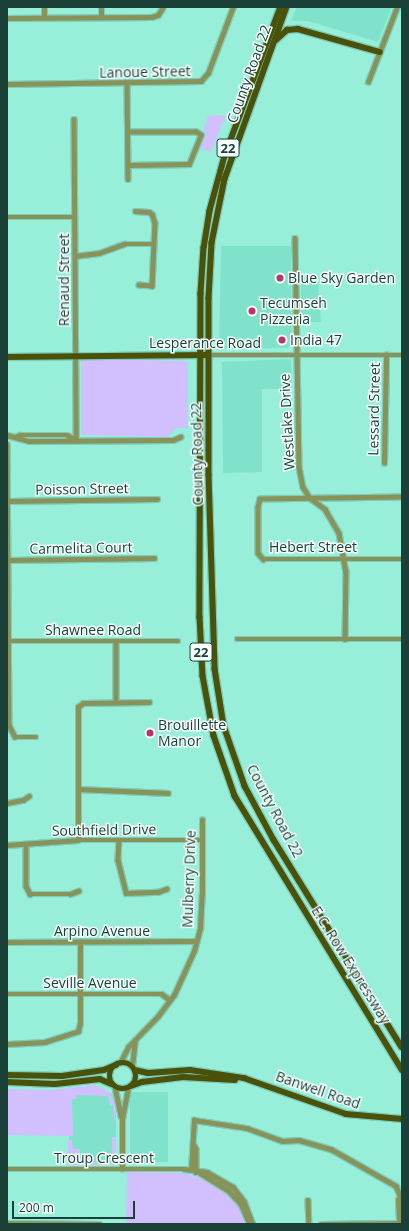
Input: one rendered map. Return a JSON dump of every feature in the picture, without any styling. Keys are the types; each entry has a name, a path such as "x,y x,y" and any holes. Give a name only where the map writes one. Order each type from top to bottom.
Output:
{"main road":[{"name":"County Road 22","path":"281,7 225,156 210,211 202,277 200,617 205,694 216,743 235,796 292,893"},
{"name":"County Road 22","path":"287,7 234,151 217,210 209,270 208,355 213,633 220,703 231,749 245,786 307,893"},
{"path":"273,44 287,30 298,28 380,52"},
{"name":"Lesperance Road","path":"7,357 208,355"},
{"name":"E.C. Row Expressway","path":"292,893 402,1070"},
{"name":"E.C. Row Expressway","path":"307,893 402,1047"},
{"path":"114,1085 110,1076 118,1064"},
{"path":"7,1075 62,1076 104,1070 118,1064 133,1068 136,1079 129,1087 114,1085 100,1079 56,1084 7,1082"},
{"name":"Banwell Road","path":"133,1068 148,1073 190,1070 251,1080 350,1115 402,1119"},
{"name":"Banwell Road","path":"129,1087 183,1076 251,1080"}],"street":[{"path":"44,7 44,17"},
{"path":"101,7 101,17"},
{"path":"7,18 155,17 163,7"},
{"name":"Lanoue Street","path":"7,84 198,82 204,79 233,7"},
{"path":"368,82 397,7"},
{"path":"127,83 128,179"},
{"name":"Renaud Street","path":"74,119 76,440"},
{"path":"128,132 196,132 201,135 189,164 128,166"},
{"path":"136,211 152,214 155,223 152,286 139,286"},
{"path":"7,217 74,217"},
{"name":"Westlake Drive","path":"295,238 299,467 303,487 310,498 325,509 333,520 344,559 345,639"},
{"path":"75,256 99,254 124,244 153,244"},
{"name":"Lesperance Road","path":"208,355 402,355"},
{"name":"Lessard Street","path":"384,463 386,355"},
{"path":"7,436 29,441 173,440 180,436"},
{"path":"7,444 9,725 15,737 36,737"},
{"path":"310,498 402,497"},
{"name":"Hebert Street","path":"310,498 260,499 258,554 263,559 402,559"},
{"name":"Poisson Street","path":"7,501 157,499"},
{"name":"Carmelita Court","path":"8,560 154,558"},
{"path":"237,639 402,639"},
{"name":"Shawnee Road","path":"8,641 178,641"},
{"path":"116,641 116,702"},
{"path":"78,840 78,707 83,703 149,702"},
{"path":"78,789 168,793"},
{"path":"7,803 23,800 29,796"},
{"name":"Mulberry Drive","path":"118,1064 135,1038 158,1016 170,1000 186,973 196,941 202,893 202,820"},
{"name":"Southfield Drive","path":"7,845 78,840 201,840"},
{"path":"119,840 118,860 126,893 158,892 166,889"},
{"path":"26,844 26,886 30,894 70,894 78,891"},
{"name":"Arpino Avenue","path":"7,942 196,941"},
{"path":"7,1044 45,1042 78,1031 80,942"},
{"name":"Seville Avenue","path":"7,994 162,994 170,1000"},
{"path":"133,1068 135,1038"},
{"path":"114,1085 122,1119"},
{"path":"122,1169 122,1119 129,1087"},
{"path":"250,1224 241,1204 229,1191 196,1172 194,1120 247,1128 282,1141 299,1140 331,1149 396,1186 400,1196 398,1200 401,1223 321,1224"},
{"name":"Troup Crescent","path":"7,1169 122,1169 207,1172 233,1187 252,1215 253,1224"},
{"path":"308,1200 308,1224"},
{"path":"7,1223 99,1224"}],"shaded area":[{"path":"297,7 392,7 378,42 308,21 291,21"},
{"path":"226,115 211,152 199,148 208,116"},
{"path":"221,246 291,246 292,344 288,348 219,349"},
{"path":"318,276 321,322 301,322 301,277"},
{"path":"81,359 188,361 188,428 176,428 167,437 81,435"},
{"path":"291,359 292,389 262,389 262,472 223,473 222,362"},
{"path":"94,1085 108,1091 116,1104 115,1127 113,1105 110,1105 108,1096 77,1095 76,1099 72,1099 73,1136 7,1135 7,1089 52,1090"},
{"path":"130,1092 168,1092 168,1162 130,1162"},
{"path":"69,1093 116,1093 116,1163 69,1163"},
{"path":"112,1137 116,1137 116,1165 68,1165 68,1140 72,1140 73,1149 80,1149 80,1157 86,1157 86,1162 112,1163"},
{"path":"127,1172 183,1173 209,1180 231,1194 248,1224 126,1224"}],"place":[{"name":"Blue Sky Garden","path":"280,278"},
{"name":"Tecumseh Pizzeria","path":"252,311"},
{"name":"India 47","path":"282,340"},
{"name":"Brouillette Manor","path":"150,733"}]}
